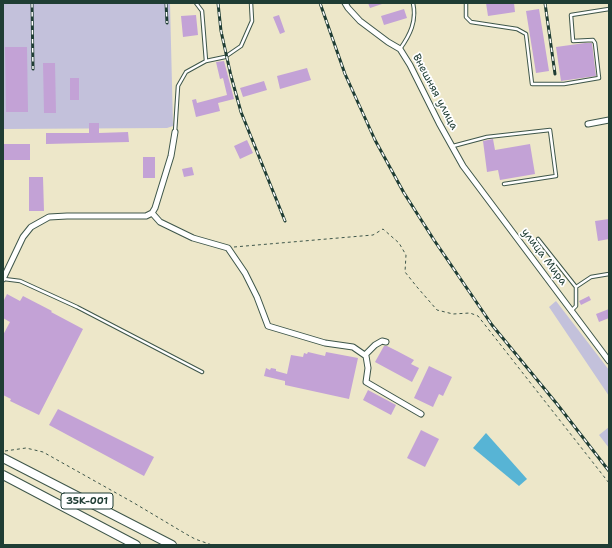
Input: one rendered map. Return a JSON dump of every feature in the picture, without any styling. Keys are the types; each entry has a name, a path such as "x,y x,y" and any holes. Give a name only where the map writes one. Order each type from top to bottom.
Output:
{"main road":[{"name":"35К-001","path":"3,458 172,545"},
{"name":"35К-001","path":"3,475 136,545"}],"street":[{"name":"Внешняя улица","path":"346,3 348,8 360,21 400,49 410,65 439,123 463,166"},
{"path":"588,124 609,120"},
{"path":"3,279 23,237 31,227 50,217 146,216 152,213 155,208 170,156 175,132"},
{"name":"улица Мира","path":"463,166 608,357"},
{"path":"152,213 160,222 193,238 228,248 245,273 257,297 268,326 325,343 353,347 365,355 368,368 366,382 421,414"},
{"path":"365,355 382,340 386,342"}],"lane":[{"path":"196,3 202,11 206,61"},
{"path":"175,132 178,86 186,72 206,61 225,57 241,46 252,21 251,3"},
{"path":"400,49 407,39 412,27 415,11 414,3"},
{"path":"466,3 466,17 471,22 518,29 526,34 532,84 564,84 599,78 595,43 592,40 573,42 571,15 609,9"},
{"path":"452,146 487,137 550,130 556,176 504,184"},
{"path":"538,239 576,287 576,306 571,310"},
{"path":"576,287 591,277 609,274"},
{"path":"3,279 20,281 77,307 202,372"}],"path":[{"path":"228,248 373,235 383,229 399,242 406,255 405,272 437,310 453,314 470,312 478,316 609,483"},
{"path":"3,451 26,448 43,452 186,534 212,545"}],"shaded area":[{"path":"3,3 170,3 173,126 167,128 3,129"},
{"path":"556,301 609,370 609,396 549,307"},
{"path":"609,427 609,448 599,435"}],"water":[{"path":"486,433 527,479 519,486 473,448"}],"building":[{"path":"368,3 382,3 382,4 370,8"},
{"path":"486,3 514,3 515,12 488,16"},
{"path":"404,9 407,18 384,25 381,16"},
{"path":"539,9 549,71 536,73 526,11"},
{"path":"196,15 198,35 183,37 181,16"},
{"path":"279,15 285,32 280,34 273,17"},
{"path":"592,43 596,76 561,81 556,47"},
{"path":"5,47 27,47 28,112 6,112"},
{"path":"224,61 234,99 218,103 220,111 196,117 192,100 196,99 197,103 227,95 223,78 220,79 216,62"},
{"path":"43,63 55,63 56,113 44,113"},
{"path":"307,68 311,80 280,89 277,76"},
{"path":"70,78 79,78 79,100 70,100"},
{"path":"264,81 267,90 243,97 240,88"},
{"path":"89,123 99,123 99,133 128,132 129,142 46,144 46,133 89,133"},
{"path":"493,139 495,150 530,144 535,174 500,180 498,170 487,172 483,141"},
{"path":"247,140 253,153 240,159 234,146"},
{"path":"3,144 30,144 30,160 3,160"},
{"path":"143,157 155,157 155,178 143,178"},
{"path":"192,167 194,175 184,177 182,169"},
{"path":"29,177 43,177 44,211 29,211"},
{"path":"609,219 609,239 598,241 595,221"},
{"path":"7,294 20,301 23,296 83,329 39,415 10,401 11,399 3,395 3,335 10,322 3,318 3,302"},
{"path":"589,296 591,300 581,305 579,301"},
{"path":"609,309 609,318 599,322 596,314"},
{"path":"384,346 387,346 414,360 411,364 419,368 412,382 375,362"},
{"path":"308,352 325,356 326,352 358,358 349,399 285,385 285,381 264,376 266,368 270,370 271,368 276,369 276,371 287,374 291,355 303,357 304,353 307,354"},
{"path":"429,366 452,377 443,396 439,394 433,407 414,398"},
{"path":"368,390 396,405 391,415 363,400"},
{"path":"58,409 154,457 144,476 49,425"},
{"path":"421,430 439,439 425,467 407,458"}],"railway":[{"path":"32,3 33,69"},
{"path":"166,3 167,23"},
{"path":"218,3 221,31 241,112 285,221"},
{"path":"320,3 345,74 375,140 404,193 492,325 557,404 609,471"},
{"path":"545,3 555,74"}]}
